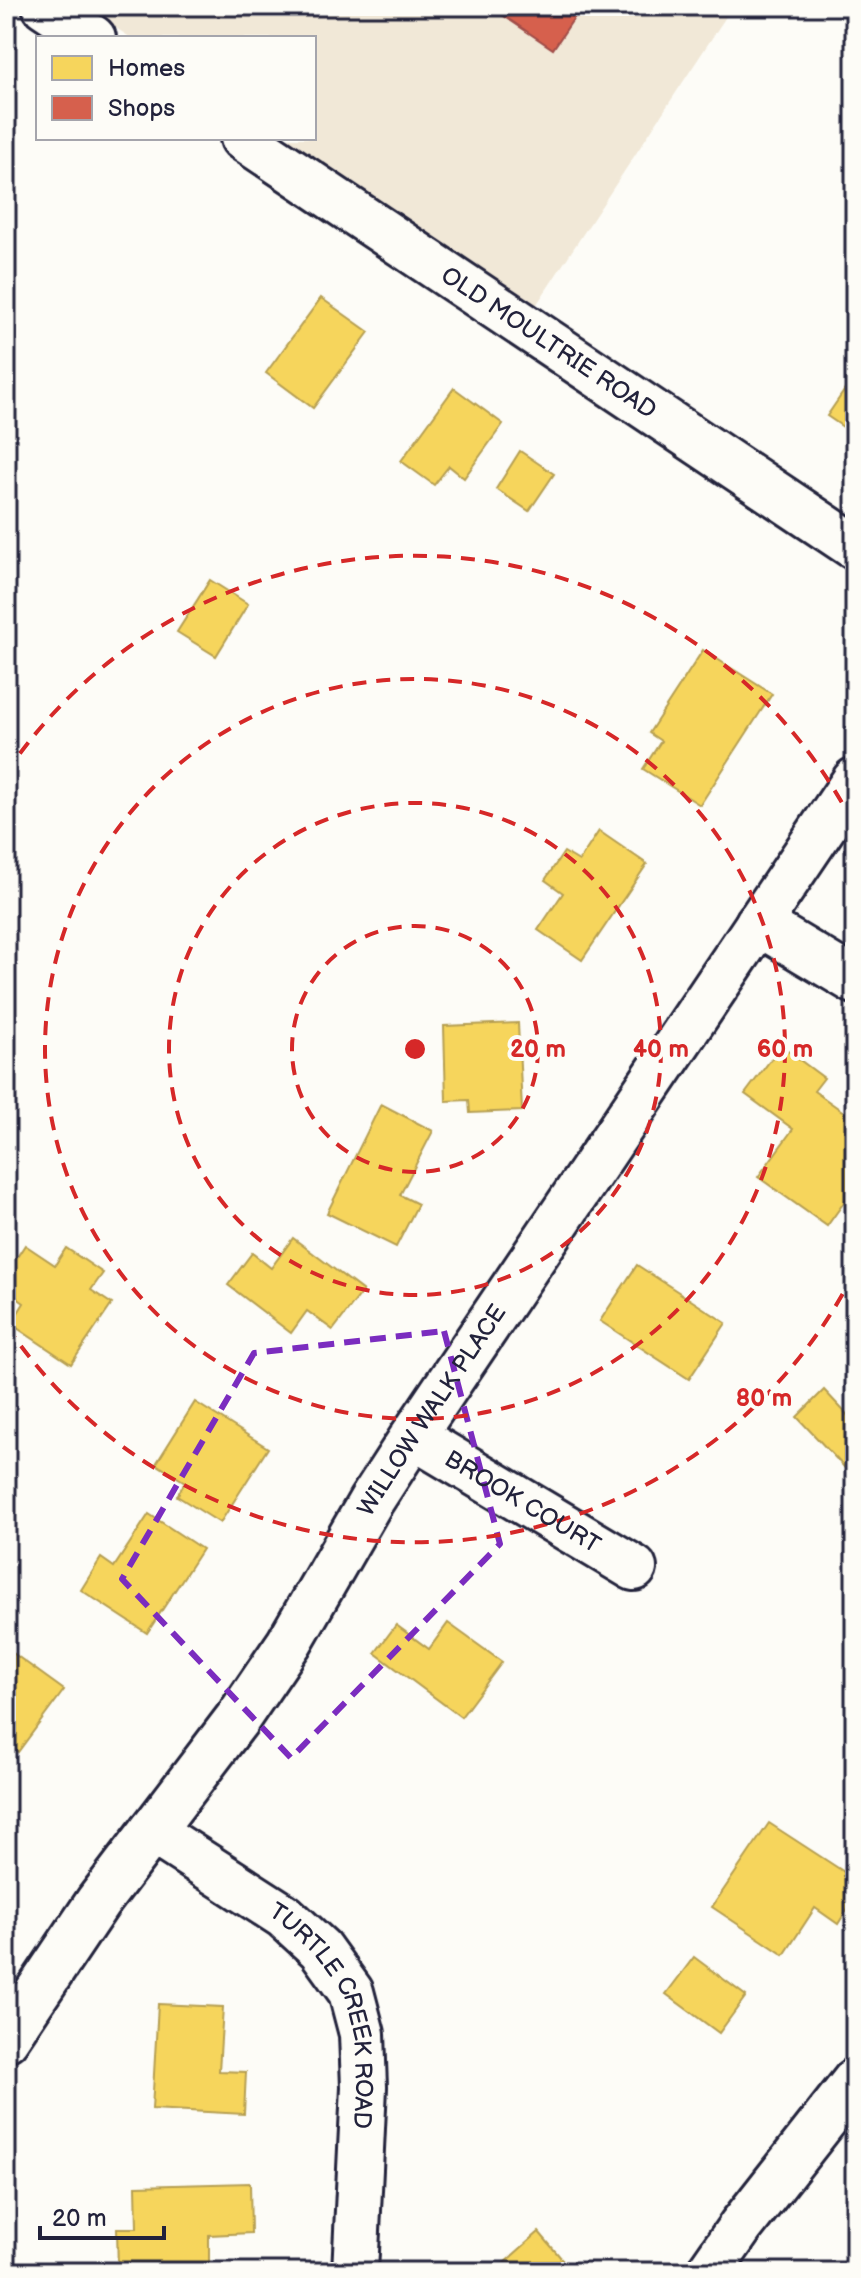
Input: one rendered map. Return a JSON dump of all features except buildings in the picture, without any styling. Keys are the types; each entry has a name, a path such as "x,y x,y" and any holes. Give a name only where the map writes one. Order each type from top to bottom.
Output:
{"street":[{"path":"45,6 90,36"},
{"name":"OLD MOULTRIE ROAD","path":"246,140 855,547"},
{"name":"WILLOW WALK PLACE","path":"6,2039 98,1902 238,1718 289,1643 371,1501 413,1436 855,780"},
{"path":"758,923 855,981"},
{"name":"BROOK COURT","path":"413,1436 634,1568"},
{"name":"TURTLE CREEK ROAD","path":"152,1831 284,1916 320,1949 351,1992 362,2034 364,2087 355,2272"},
{"path":"709,2272 741,2226 855,2081"}],"highlighted area":[{"path":"444,1331 500,1544 291,1758 122,1579 254,1353"}],"shaded area":[{"path":"83,6 733,6 535,307 284,140 316,140 316,36 128,36"}]}
